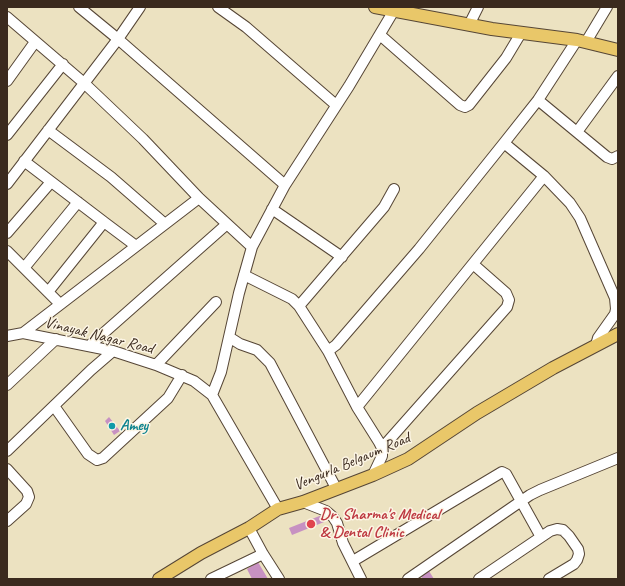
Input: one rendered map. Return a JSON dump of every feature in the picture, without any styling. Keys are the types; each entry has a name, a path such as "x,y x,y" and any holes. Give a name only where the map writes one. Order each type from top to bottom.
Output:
{"main road":[{"path":"375,7 395,9 468,25 581,41 618,50"},
{"name":"Vengurla Belgaum Road","path":"159,579 201,553 249,528 278,509 303,502 373,475 408,459 477,413 519,388 553,368 618,334"}],"street":[{"path":"79,7 118,39 285,185"},
{"path":"7,184 118,39 140,7"},
{"path":"218,7 246,27 336,105"},
{"path":"468,25 478,7"},
{"path":"328,351 336,345 419,248 538,100 607,7"},
{"path":"212,395 221,372 252,247 285,185 395,9"},
{"path":"7,17 84,83 143,139 199,198 252,247"},
{"path":"380,35 460,106 465,107 469,105 506,58 521,33"},
{"path":"7,81 10,69 36,42"},
{"path":"7,135 63,64"},
{"path":"576,132 618,76"},
{"path":"538,100 607,157 612,159 618,156"},
{"path":"48,130 111,177 165,224"},
{"path":"504,143 544,176 570,203 580,218 615,298 615,314 598,338 596,345"},
{"path":"24,161 136,246"},
{"path":"356,407 544,176"},
{"path":"7,233 51,182"},
{"path":"299,306 384,207 394,189"},
{"path":"23,333 199,198"},
{"path":"24,268 78,202"},
{"path":"272,209 342,257"},
{"path":"48,292 104,222"},
{"path":"89,346 227,224"},
{"path":"7,251 60,304"},
{"path":"382,448 507,307 509,300 506,293 473,264"},
{"path":"244,275 292,299 299,306 328,351 356,407 382,448 382,456 373,475"},
{"path":"156,365 216,302"},
{"name":"Vinayak Nagar Road","path":"7,336 23,333 113,351 156,365 194,381 212,395 278,509"},
{"path":"229,337 240,344 257,350 270,363 336,488"},
{"path":"7,385 56,340"},
{"path":"7,452 91,370 113,351"},
{"path":"54,406 88,454 97,460 103,458 168,398 182,375"},
{"path":"408,579 520,502 540,490 618,458"},
{"path":"7,469 27,491 29,497 26,504 7,521"},
{"path":"352,561 500,472 504,472 506,474 520,502 541,537"},
{"path":"303,502 326,511 333,517 361,579"},
{"path":"249,528 279,579"},
{"path":"479,579 550,531 557,528 563,530 569,536 578,549 579,554 574,564 549,579"},
{"path":"211,579 263,554"}],"building":[{"name":"Amey","path":"109,417 120,431 114,435 105,421"},
{"path":"322,515 324,522 292,535 289,528"},
{"path":"258,562 268,579 252,579 247,569"},
{"path":"429,571 434,579 423,579 421,576"}],"place":[{"name":"Amey","path":"112,426"},
{"name":"Dr. Sharma's Medical & Dental Clinic","path":"311,524"}]}
